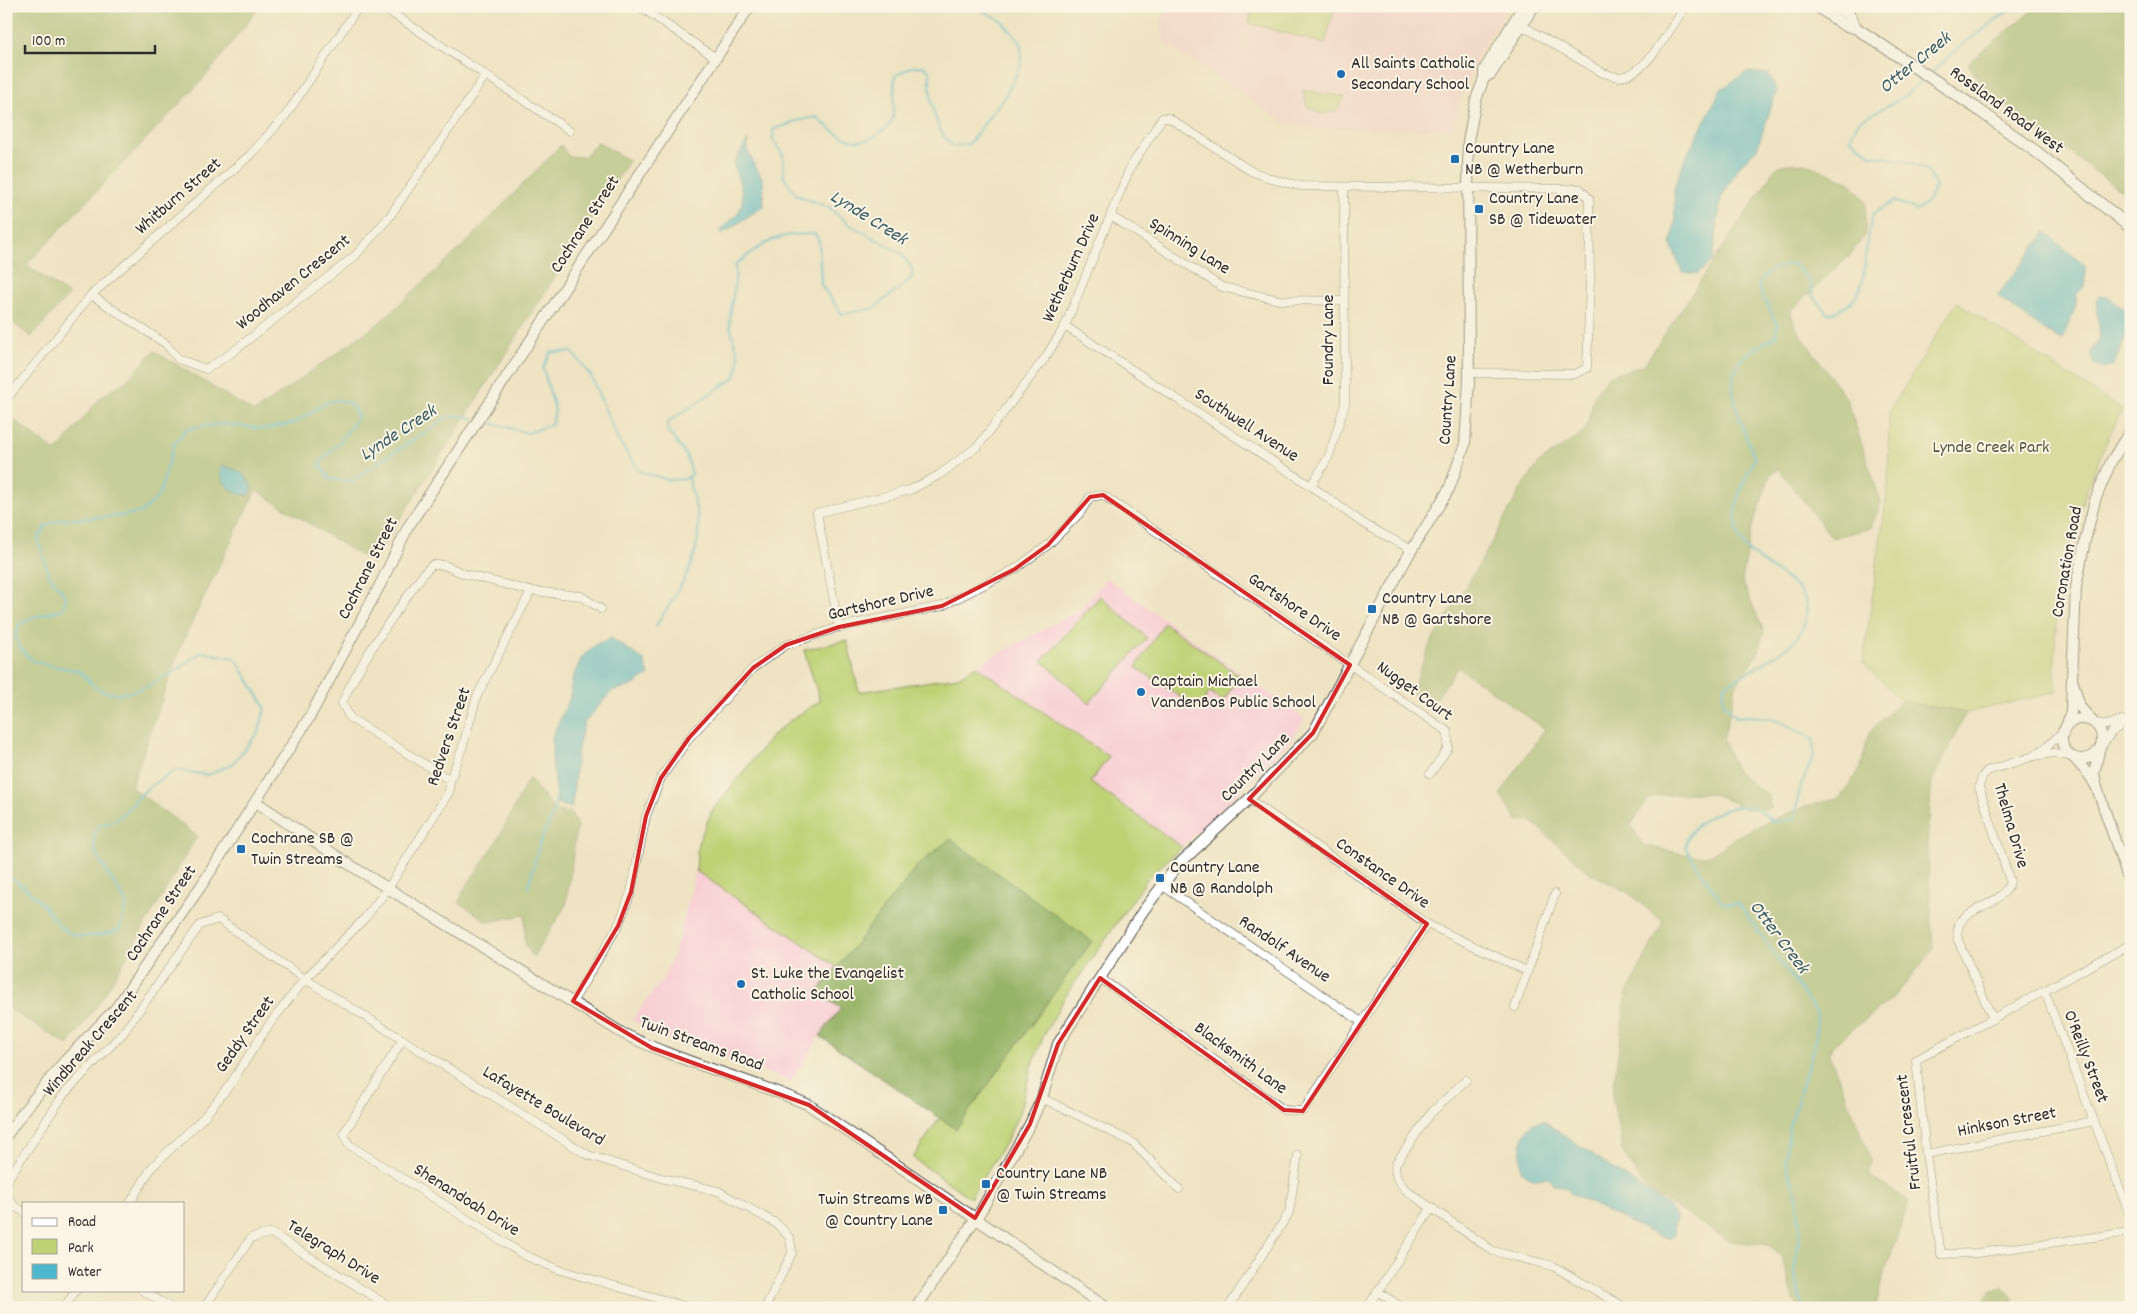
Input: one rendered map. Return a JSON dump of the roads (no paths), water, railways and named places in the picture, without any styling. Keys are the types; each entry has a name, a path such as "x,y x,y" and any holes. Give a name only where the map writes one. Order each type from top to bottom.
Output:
{"main road":[{"name":"Rossland Road West","path":"1816,6 1844,25 1856,28 1948,89 2038,153 2131,228"},
{"name":"Rossland Road West","path":"1836,6 1849,15 1856,28"}],"street":[{"name":"Whitburn Street","path":"6,400 91,295 250,155 286,115 359,6"},
{"path":"381,6 570,131"},
{"path":"639,6 716,58"},
{"name":"Cochrane Street","path":"6,1136 24,1110 63,1063 116,1008 256,802 309,718 408,527 750,6"},
{"name":"Country Lane","path":"916,1308 975,1218 1030,1124 1042,1098 1058,1044 1100,978 1177,866 1249,799 1313,733 1412,550 1449,490 1465,444 1469,373 1468,141 1476,100 1484,78 1491,74 1518,22 1523,6"},
{"name":"Country Lane","path":"1518,22 1534,6"},
{"path":"1518,22 1604,73 1618,77 1634,72 1646,63 1686,6"},
{"name":"Woodhaven Crescent","path":"91,295 166,344 178,359 206,369 230,354 355,256 390,216 485,76"},
{"name":"Wetherburn Drive","path":"839,627 818,513 910,490 939,474 978,446 1045,358 1065,326 1130,168 1162,118 1169,118 1259,174 1301,186 1344,188 1580,188 1589,198 1590,279 1587,368 1575,374 1469,373"},
{"name":"Foundry Lane","path":"1311,486 1329,456 1345,404 1344,188"},
{"name":"Spinning Lane","path":"1111,216 1222,287 1279,300 1344,301"},
{"name":"Southwell Avenue","path":"1065,326 1311,486 1364,524 1412,550"},
{"name":"Coronation Road","path":"2066,728 2071,712 2076,587 2087,533 2095,500 2112,462 2131,430"},
{"name":"Gartshore Drive","path":"573,1001 618,926 632,892 646,816 660,778 689,738 753,668 786,645 839,627 942,606 1015,569 1048,545 1080,513 1090,497 1103,495 1350,665"},
{"path":"450,780 350,718 342,703 355,674 372,646 432,565 444,564 487,581 531,591 581,596 602,608"},
{"name":"Redvers Street","path":"389,887 449,792 450,780 462,749 477,696 531,591"},
{"name":"Nugget Court","path":"1350,665 1448,732 1448,748 1430,774"},
{"name":"Coronation Road","path":"2072,679 2080,708 2095,723"},
{"path":"2097,788 2090,776 2064,747 2063,734 2070,723 2082,719 2095,723 2113,724 2131,717"},
{"path":"2073,757 2086,759 2092,757 2112,732 2131,717"},
{"path":"2095,723 2102,734 2101,747 2094,774 2097,788 2131,887"},
{"name":"Thelma Drive","path":"2030,757 2049,745 2066,728"},
{"name":"Thelma Drive","path":"1993,1018 1958,940 1956,930 1960,919 2002,895 2010,881 1980,787 1982,777 1987,771 2030,757 2054,753 2073,757"},
{"name":"Constance Drive","path":"1249,799 1427,924 1363,1023"},
{"name":"Twin Streams Road","path":"256,802 347,863 573,1001 584,1010 652,1048 772,1088 809,1105 1107,1308"},
{"name":"Randolf Avenue","path":"1163,886 1363,1023"},
{"name":"Geddy Street","path":"131,1202 152,1167 204,1117 229,1086 268,1026 305,979 365,918 389,887"},
{"path":"1516,1007 1555,894"},
{"name":"Windbreak Crescent","path":"6,1187 8,1179 64,1094 123,1033 200,925 218,920 305,979"},
{"path":"1427,924 1527,971"},
{"name":"Fruitful Crescent","path":"2131,944 1916,1060 1926,1154 1941,1254 1977,1252 2131,1232"},
{"name":"Blacksmith Lane","path":"1100,978 1284,1110 1303,1111 1363,1023"},
{"name":"Lafayette Boulevard","path":"305,979 588,1155 661,1178 718,1191 777,1224 790,1238 792,1253 765,1308"},
{"name":"O'Reilly Street","path":"2044,990 2131,1218"},
{"name":"Shenandoah Drive","path":"403,1039 344,1133 348,1144 524,1255 560,1270 690,1308"},
{"path":"1466,1080 1431,1113 1396,1163 1397,1180 1407,1190 1494,1251 1553,1266 1626,1308"},
{"path":"1042,1098 1132,1142 1179,1189"},
{"name":"Hinkson Street","path":"1926,1154 2094,1121"},
{"path":"1228,1308 1289,1213 1298,1155"},
{"path":"6,1194 14,1206 22,1211"},
{"path":"1367,1308 1432,1207"},
{"name":"Telegraph Drive","path":"204,1308 251,1238 272,1232 392,1308"},
{"path":"1377,1291 1403,1308"},
{"path":"64,1308 75,1292"},
{"path":"145,1292 171,1308"}],"water":[{"path":"1747,72 1769,74 1777,90 1757,149 1739,167 1721,198 1713,260 1698,274 1682,272 1671,244 1675,222 1674,189 1684,161 1721,89"},
{"path":"748,140 747,150 763,180 764,206 722,234 720,229 737,214 741,207 742,193 733,164"},
{"path":"2046,232 2085,266 2086,284 2076,295 2076,306 2062,340 2045,331 1997,296"},
{"path":"2099,296 2106,296 2128,311 2131,324 2114,365 2106,368 2094,364 2090,354 2100,336 2096,301"},
{"path":"221,466 242,473 249,481 252,492 249,495 243,495 228,487 220,472"},
{"path":"611,638 644,660 649,675 632,686 612,691 584,723 577,753 572,808 558,804 552,761 552,737 570,697 572,679 582,657 596,644"},
{"path":"1544,1121 1670,1207 1677,1218 1674,1224 1675,1235 1671,1238 1660,1237 1570,1193 1567,1188 1553,1184 1550,1178 1531,1179 1521,1170 1521,1145 1525,1133 1533,1123"}],"waterway":[{"name":"Lynde Creek","path":"480,420 528,433 552,424 555,410 543,368 551,352 572,352 591,376 617,438 639,471 668,480 685,479 692,474 686,455 668,431 668,422 734,378 739,362 730,324 736,272 735,265 772,240 790,235 815,234 819,241 821,285 842,314 874,308 912,278 912,268 901,253 850,225 830,208 797,195 784,178 783,155 773,140 773,130 796,121 816,117 830,129 845,138 861,141 869,139 884,130 893,118 895,76 911,67 923,66 930,72 932,102 941,131 953,146 969,144 1007,93 1021,65 1021,43 1002,21 981,10 982,6"},
{"name":"Otter Creek","path":"1930,74 1962,45 2015,6"},
{"name":"Otter Creek","path":"1803,1308 1794,1273 1800,1231 1797,1197 1785,1158 1790,1125 1816,1040 1817,1013 1739,904 1722,903 1686,849 1687,839 1692,831 1700,823 1722,811 1745,807 1756,809 1773,822 1795,819 1799,790 1814,755 1813,739 1776,720 1758,716 1736,717 1723,702 1724,686 1786,648 1795,640 1803,628 1806,617 1806,602 1799,590 1789,580 1750,552 1741,539 1736,523 1738,497 1755,459 1737,409 1733,381 1735,369 1745,356 1776,335 1777,324 1758,287 1764,277 1772,270 1794,264 1810,281 1813,296 1828,314 1841,309 1857,295 1863,276 1867,238 1873,214 1894,201 1917,210 1927,202 1936,187 1927,170 1904,161 1871,155 1850,138 1858,122 1905,96 1926,77"},
{"name":"Lynde Creek","path":"6,875 32,894 57,923 73,935 90,936 119,930 127,904 95,853 93,837 100,824 114,821 120,817 140,795 175,770 208,775 232,764 259,732 265,707 235,658 202,652 165,677 136,690 122,693 108,693 95,687 83,674 76,670 39,663 29,658 15,638 19,625 31,618 63,609 66,597 48,573 38,539 46,526 58,520 120,516 142,512 159,496 174,444 186,429 220,424 265,429 295,423 325,403 338,400 351,404 358,417 339,443 319,464 330,479 351,481 448,417 462,416 475,419"},
{"path":"656,626 680,588 696,549 698,519 688,477"},
{"path":"528,887 540,842 554,812 557,791"}],"place":[{"name":"All Saints Catholic Secondary School","path":"1341,74"},
{"name":"Country Lane NB @ Wetherburn","path":"1455,159"},
{"name":"Country Lane SB @ Tidewater","path":"1479,209"},
{"name":"Country Lane NB @ Gartshore","path":"1372,609"},
{"name":"Captain Michael VandenBos Public School","path":"1141,692"},
{"name":"Cochrane SB @ Twin Streams","path":"241,849"},
{"name":"Country Lane NB @ Randolph","path":"1160,878"},
{"name":"St. Luke the Evangelist Catholic School","path":"741,984"},
{"name":"Country Lane NB @ Twin Streams","path":"986,1184"},
{"name":"Twin Streams WB @ Country Lane","path":"943,1210"}],"park label":[{"name":"Lynde Creek Park","path":"1991,448"}]}
